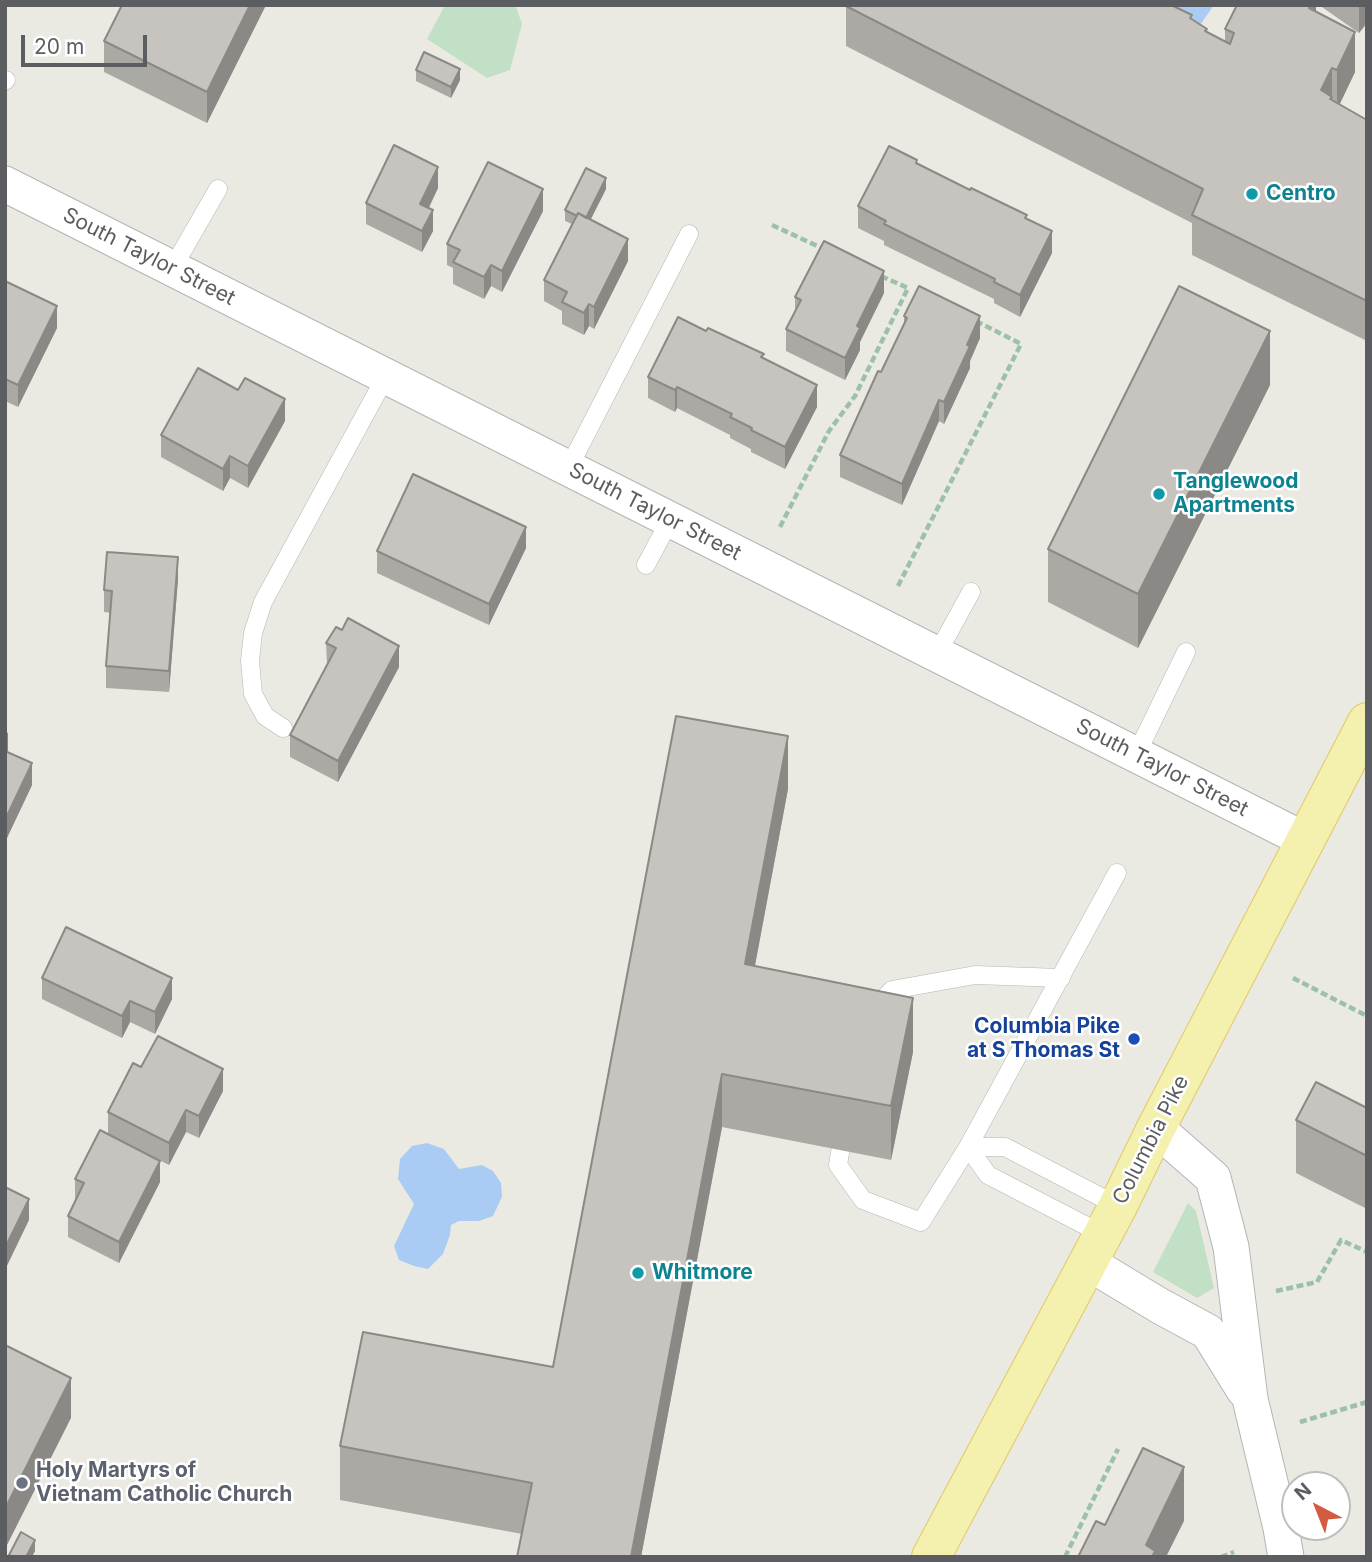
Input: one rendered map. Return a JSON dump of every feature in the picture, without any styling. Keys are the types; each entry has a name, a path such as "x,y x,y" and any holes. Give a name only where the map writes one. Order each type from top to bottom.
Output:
{"main road":[{"name":"Columbia Pike","path":"931,1557 1367,722"}],"street":[{"name":"South Taylor Street","path":"5,184 1305,840"},
{"path":"1156,1128 1213,1178 1231,1247 1250,1399 1286,1557"},
{"path":"1102,1234 1160,1306 1208,1332 1250,1399"}],"lane":[{"path":"172,269 218,189"},
{"path":"568,469 689,234"},
{"path":"284,728 265,716 253,694 250,661 253,633 263,601 386,376"},
{"path":"646,565 670,520"},
{"path":"937,654 971,592"},
{"path":"1136,755 1186,652"},
{"path":"845,1115 838,1165 844,1174 863,1200 921,1222 968,1147 1118,873"},
{"path":"858,1026 892,990 975,975 1061,978"},
{"path":"968,1147 1005,1147 1102,1234"},
{"path":"968,1147 988,1175 1102,1234"}],"path":[{"path":"772,225 834,253"},
{"path":"871,271 919,293"},
{"path":"780,527 830,431 855,396 908,288"},
{"path":"898,586 1021,344 976,321"},
{"path":"1293,978 1367,1016"},
{"path":"1272,1293 1317,1282 1341,1240 1367,1252"},
{"path":"1300,1422 1367,1402"},
{"path":"1065,1557 1118,1448"},
{"path":"1221,1557 1234,1552"}],"green space":[{"path":"445,5 516,7 522,24 510,70 487,78 427,39"},
{"path":"1188,1203 1196,1211 1214,1288 1197,1298 1153,1272"}],"water":[{"path":"1166,5 1214,5 1198,28"},
{"path":"427,1143 444,1149 459,1169 482,1165 493,1171 501,1183 502,1197 493,1216 479,1221 459,1221 451,1225 443,1254 428,1269 399,1260 394,1246 414,1204 398,1179 400,1159 412,1146"}],"building":[{"path":"122,5 250,5 207,92 104,41"},
{"name":"Centro","path":"1171,5 1192,15 1190,18 1207,29 1205,31 1230,44 1234,33 1225,29 1237,5 1311,5 1309,8 1355,32 1337,70 1332,68 1321,90 1332,97 1330,99 1367,120 1367,301 1192,215 1203,189 846,6"},
{"path":"424,52 460,69 451,87 416,70"},
{"path":"394,145 438,167 420,204 433,210 422,231 366,203"},
{"path":"889,146 970,190 971,188 1027,215 1025,218 1052,231 1020,295 994,282 995,279 884,224 886,221 858,206"},
{"path":"488,162 543,189 502,271 491,265 484,277 453,262 460,250 447,244"},
{"path":"586,168 606,178 586,218 565,210"},
{"path":"578,213 628,239 594,307 589,304 584,313 562,302 567,292 544,280"},
{"path":"824,241 884,271 857,326 860,328 845,358 786,329 801,300 795,297"},
{"path":"5,281 57,306 18,385 5,379"},
{"path":"919,286 980,316 967,345 970,346 944,402 939,400 902,484 840,455 878,371 881,372 907,318 904,316"},
{"name":"Tanglewood Apartments","path":"1179,286 1270,331 1138,594 1048,549"},
{"path":"678,317 764,354 761,357 817,385 785,447 730,417 732,414 677,387 675,390 648,377"},
{"path":"198,368 238,390 245,378 285,399 248,466 230,456 223,469 161,435"},
{"path":"413,474 526,527 489,604 377,551"},
{"path":"107,552 178,557 169,671 106,666 112,591 104,590"},
{"path":"348,618 399,646 338,761 290,735 336,648 326,643 336,627 342,630"},
{"name":"Whitmore","path":"676,716 788,736 745,964 913,998 891,1106 722,1074 631,1557 517,1557 532,1483 340,1446 363,1332 553,1367"},
{"path":"5,751 32,763 6,818 5,818"},
{"path":"66,927 172,978 155,1012 130,1001 122,1016 42,978"},
{"path":"158,1036 223,1069 199,1116 186,1110 169,1143 108,1112 133,1063 141,1067"},
{"path":"1316,1082 1367,1108 1367,1156 1296,1120"},
{"path":"100,1130 160,1161 119,1242 68,1216 84,1183 75,1179"},
{"path":"5,1187 29,1199 5,1248"},
{"path":"5,1345 71,1378 5,1509"},
{"path":"1143,1448 1184,1467 1146,1545 1155,1551 1152,1557 1078,1557 1096,1521 1105,1525"},
{"path":"21,1532 35,1540 26,1557 13,1557 9,1555"}],"place":[{"name":"Centro","path":"1252,194"},
{"name":"Tanglewood Apartments","path":"1159,494"},
{"name":"Columbia Pike at S Thomas St","path":"1134,1039"},
{"name":"Whitmore","path":"638,1273"},
{"name":"Holy Martyrs of Vietnam Catholic Church","path":"22,1483"}]}
